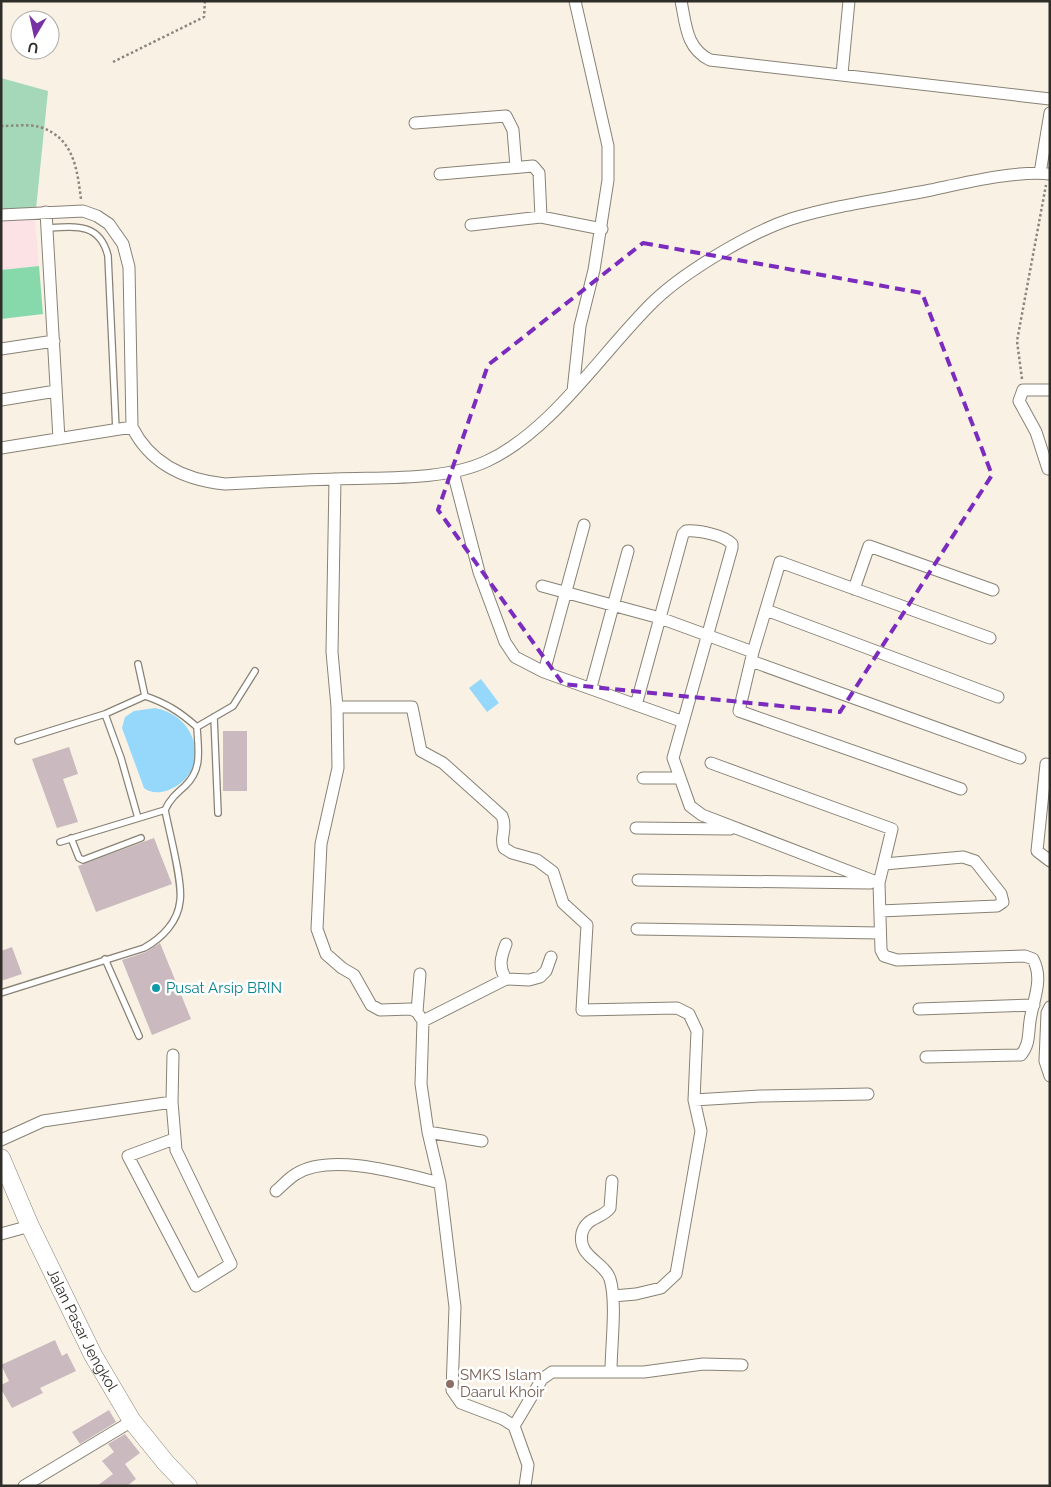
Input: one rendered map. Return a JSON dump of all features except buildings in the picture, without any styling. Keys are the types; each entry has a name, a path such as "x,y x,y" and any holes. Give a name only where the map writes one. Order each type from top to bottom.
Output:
{"main road":[{"name":"Jalan Pasar Jengkol","path":"1,1158 30,1226 93,1355 132,1421 166,1463 188,1486"}],"street":[{"path":"574,391 575,360 580,326 602,228 608,180 608,146 575,1"},
{"path":"681,1 692,47 699,54 710,60 1050,99"},
{"path":"842,74 849,1"},
{"path":"1,215 83,211 97,216 109,224 124,244 128,257 132,428 142,445 159,461 174,471 202,482 225,484 453,472 472,467 503,452 558,408 621,336 666,291 726,251 777,224 816,213 959,184 1046,174 1050,113"},
{"path":"415,123 506,116 513,130 516,167"},
{"path":"440,174 533,166 538,170 541,217"},
{"path":"46,212 59,439"},
{"path":"471,225 541,217 602,228"},
{"path":"1,349 54,341"},
{"path":"1048,468 1036,432 1020,406 1023,390 1050,390"},
{"path":"1,400 56,391"},
{"path":"1,448 132,428"},
{"path":"453,472 479,572 505,642 515,657 544,672 681,721"},
{"path":"335,479 332,652 337,707 338,768 321,844 317,911 319,936 326,954 342,968 354,975 368,1001 375,1008 391,1010 400,1007 420,1017"},
{"path":"544,672 584,525"},
{"path":"636,705 683,534 686,531 694,530 726,539 732,544 732,548 681,721 673,758 690,806 702,815 879,883"},
{"path":"854,589 869,546 993,590"},
{"path":"591,688 628,551"},
{"path":"960,789 739,711 752,656 780,562 990,638"},
{"path":"542,586 708,633 752,656 1020,758"},
{"path":"766,610 998,697"},
{"path":"337,707 412,707 421,751 443,763 502,816 506,827 502,842 504,848 512,853 537,860 553,872 563,903 587,925 582,1010 677,1008 689,1014 697,1031 694,1100 701,1131 676,1274 661,1288 636,1294 612,1296"},
{"path":"711,763 892,829 879,883 880,950 884,956 897,960 1025,956 1033,959 1038,968 1038,995 1034,1005 1028,1046 1021,1055 926,1057"},
{"path":"1050,765 1046,764 1036,851 1050,861"},
{"path":"643,778 680,778"},
{"path":"636,828 738,829"},
{"path":"880,911 997,906 1003,902 1001,894 975,860 963,857 884,864"},
{"path":"638,880 879,883"},
{"path":"637,928 880,933"},
{"path":"506,944 500,967 506,979"},
{"path":"420,1017 506,979 530,980 540,977 546,971 551,957"},
{"path":"420,974 421,1084 428,1132 440,1183 455,1307 452,1390 461,1403 503,1419 514,1426 528,1465 525,1486"},
{"path":"919,1009 1034,1005"},
{"path":"1050,1007 1047,1013 1045,1061 1050,1076"},
{"path":"173,1055 172,1102 174,1139 179,1159 231,1264 196,1286 128,1156 174,1139"},
{"path":"694,1100 760,1096 868,1094"},
{"path":"1,1140 43,1121 172,1102"},
{"path":"428,1132 482,1141"},
{"path":"276,1191 297,1173 325,1165 373,1168 440,1183"},
{"path":"611,1372 612,1296 610,1278 586,1253 581,1239 587,1223 610,1208 612,1181"},
{"path":"1,1234 30,1226"},
{"path":"514,1426 546,1375 558,1371 644,1372 703,1364 742,1365"},
{"path":"24,1486 132,1421"}],"lane":[{"path":"48,228 76,226 92,231 105,242 108,256 116,430"},
{"path":"138,664 145,696"},
{"path":"197,727 233,706 255,671"},
{"path":"1,993 144,948 156,941 168,929 180,900 165,810 168,803 192,780 198,769 197,727 177,709 145,696 105,714 18,741"},
{"path":"105,714 121,758 138,818"},
{"path":"214,717 218,812"},
{"path":"60,842 165,810"},
{"path":"71,838 79,858 83,860 141,838"},
{"path":"105,959 139,1036"}],"path":[{"path":"113,62 204,17 205,1"},
{"path":"1,126 39,126 60,137 76,163 83,211"},
{"path":"1023,390 1017,340 1039,230 1046,174"}],"highlighted area":[{"path":"643,243 922,293 992,475 840,712 563,684 438,510 488,365"}],"shaded area":[{"path":"35,219 39,266 1,270 1,220"}],"green space":[{"path":"1,78 48,91 35,219 1,220"},
{"path":"39,266 43,314 1,319 1,270"}],"water":[{"path":"481,679 499,703 487,712 469,688"},
{"path":"155,708 174,715 182,722 193,738 195,748 195,758 189,775 171,789 157,792 144,788 122,728 125,717 134,711"}],"place":[{"name":"Pusat Arsip BRIN","path":"156,988"},
{"name":"SMKS Islam Daarul Khoir","path":"450,1384"}]}
